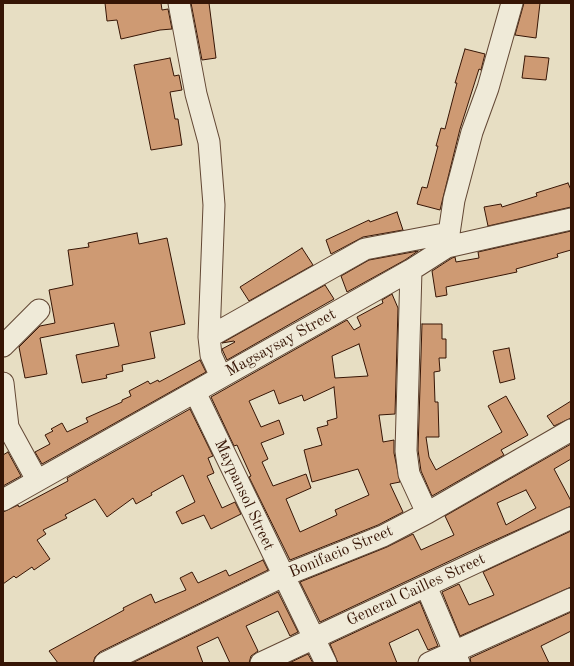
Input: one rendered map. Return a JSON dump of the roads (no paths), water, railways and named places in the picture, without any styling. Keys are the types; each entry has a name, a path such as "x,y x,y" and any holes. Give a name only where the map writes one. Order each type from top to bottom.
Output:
{"street":[{"path":"179,3 196,94 209,142 214,205 209,337 211,355 221,377"},
{"path":"209,337 365,248 448,240 454,200 472,132 488,88 512,3"},
{"name":"Magsaysay Street","path":"3,500 411,270 448,240 571,219"},
{"path":"411,270 406,451 409,474 427,513"},
{"path":"3,346 39,310"},
{"path":"3,383 8,426 37,480"},
{"name":"Maypansol Street","path":"195,392 326,663"},
{"name":"Bonifacio Street","path":"105,663 283,576 383,536 427,513 571,430"},
{"name":"General Cailles Street","path":"261,663 571,518"},
{"path":"426,586 456,658"},
{"path":"429,663 456,658 571,599"}]}
